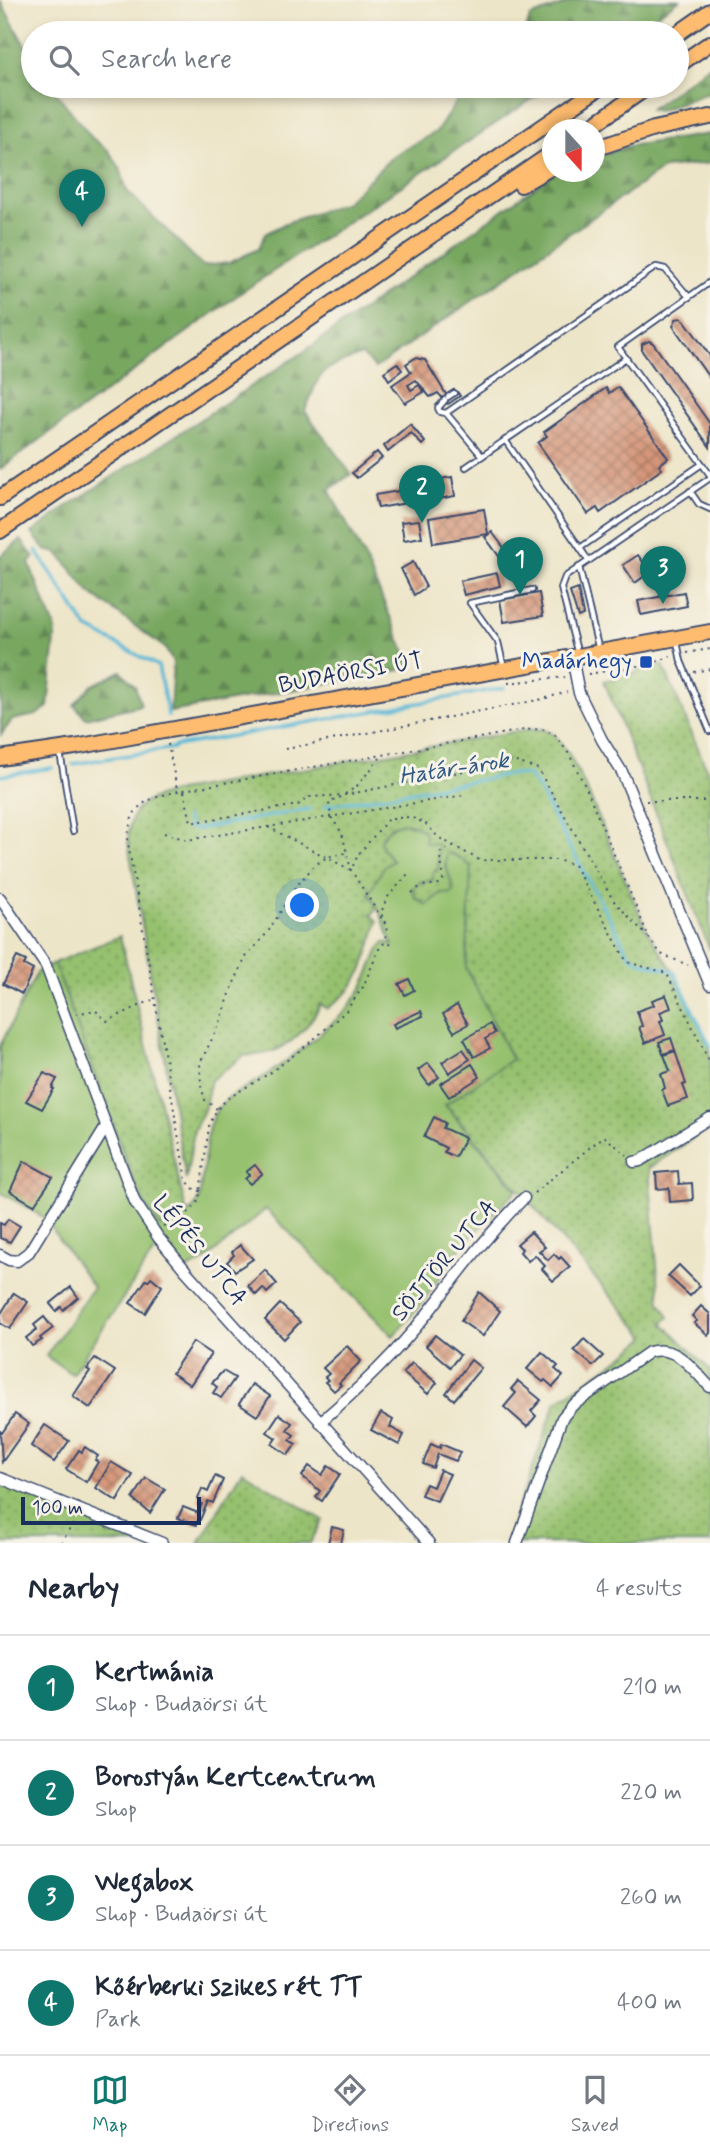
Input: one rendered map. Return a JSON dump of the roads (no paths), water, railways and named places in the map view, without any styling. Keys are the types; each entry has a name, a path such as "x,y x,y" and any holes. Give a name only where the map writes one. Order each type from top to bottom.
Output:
{"main road":[{"path":"689,26 710,11"},
{"path":"689,58 710,43"},
{"path":"0,498 584,98"},
{"path":"602,119 632,98"},
{"path":"605,145 654,129 710,117"},
{"path":"0,531 542,160"},
{"path":"449,225 542,173"},
{"name":"BUDAÖRSI ÚT","path":"0,758 60,750 710,632"}],"street":[{"path":"575,657 578,688 602,740 622,772 710,985"},
{"name":"LÉPÉS UTCA","path":"0,898 46,966 135,1202 158,1237 429,1543"},
{"path":"634,1162 640,1161 710,1118"},
{"path":"0,1255 17,1261 29,1252 106,1127"},
{"name":"SÖJTÖR UTCA","path":"320,1422 378,1371 426,1316 493,1229 524,1198"},
{"path":"517,1543 562,1418 572,1406 649,1352 656,1350 671,1351 681,1357 710,1387"},
{"path":"0,1478 162,1543"}],"lane":[{"path":"446,413 656,267 666,269 688,297"},
{"path":"575,657 561,588 565,577 710,477 618,347 710,282"},
{"path":"466,467 626,358"},
{"path":"454,393 438,408 440,412 446,413 482,456"},
{"path":"505,440 589,560"},
{"path":"580,548 702,464"},
{"path":"690,491 699,504 710,509"},
{"path":"579,567 599,652"},
{"path":"504,669 498,642 470,603 533,590"},
{"path":"676,638 686,673 710,730"},
{"path":"60,750 72,831"}],"waterway":[{"name":"Határ-árok","path":"36,550 87,628 158,666 168,716"},
{"path":"73,764 504,688"},
{"path":"0,776 52,768"},
{"name":"Határ-árok","path":"325,806 514,774 528,775 629,954 639,961 674,972 710,1046"},
{"name":"Határ-árok","path":"186,818 189,828 197,829 310,809"}],"place":[{"name":"Kőérberki szikes rét TT","path":"82,227"},
{"name":"Borostyán Kertcentrum","path":"422,523"},
{"name":"Kertmánia","path":"520,595"},
{"name":"Wegabox","path":"663,604"},
{"name":"Madárhegy","path":"646,662"}]}
